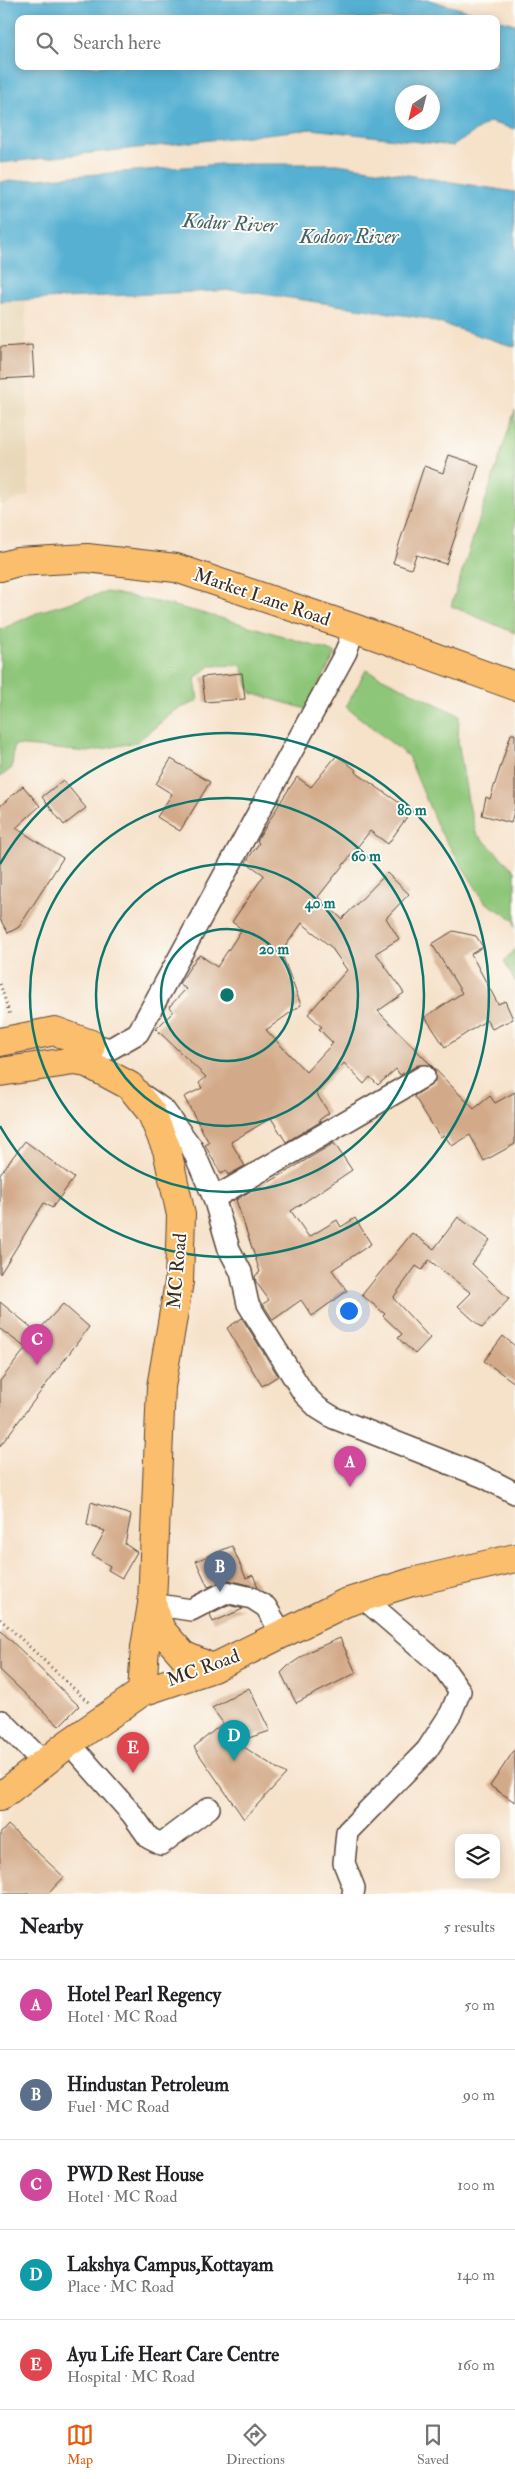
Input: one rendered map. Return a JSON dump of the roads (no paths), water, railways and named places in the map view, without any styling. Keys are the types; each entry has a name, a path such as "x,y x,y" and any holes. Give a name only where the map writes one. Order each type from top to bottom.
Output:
{"main road":[{"name":"Market Lane Road","path":"0,567 18,562 86,558 176,568 354,628 515,686"},
{"path":"8,1040 55,1031 89,1054"},
{"name":"MC Road","path":"0,1072 74,1061 89,1054 130,1086 151,1112 167,1150 181,1215 179,1282 161,1387 152,1604"},
{"name":"MC Road","path":"0,1797 69,1743 142,1692 213,1668 345,1603 412,1582 515,1558"},
{"path":"152,1604 161,1630 183,1655 213,1668"},
{"path":"142,1692 145,1648 152,1604"}],"street":[{"path":"89,1054 110,1049 138,1033 346,652 354,628"},
{"path":"214,1198 424,1076"},
{"path":"130,1086 164,1110 192,1148 214,1198 229,1249 241,1272 248,1304 304,1394 318,1408 334,1418 484,1477 515,1493"},
{"path":"152,1604 191,1610 226,1592 252,1598 266,1607 282,1634"},
{"path":"353,1894 354,1888 344,1863 347,1832 427,1750 451,1713 460,1692 443,1667 362,1597"},
{"path":"2,1721 44,1763"},
{"path":"69,1743 132,1814 149,1838 161,1844 209,1808"}],"water":[{"path":"0,0 429,0 483,15 15,15 15,70 500,70 500,20 515,24 515,129 489,122 453,146 312,129 0,163"},
{"name":"Kodoor River","path":"220,164 338,164 515,192 515,347 423,318 237,290 0,301 0,182"}],"place":[{"name":"PWD Rest House","path":"37,1365"},
{"name":"Hotel Pearl Regency","path":"350,1487"},
{"name":"Hindustan Petroleum","path":"220,1592"},
{"name":"Lakshya Campus,Kottayam","path":"234,1761"},
{"name":"Ayu Life Heart Care Centre","path":"133,1773"}],"water label":[{"name":"Kodur River","path":"230,223"}]}
